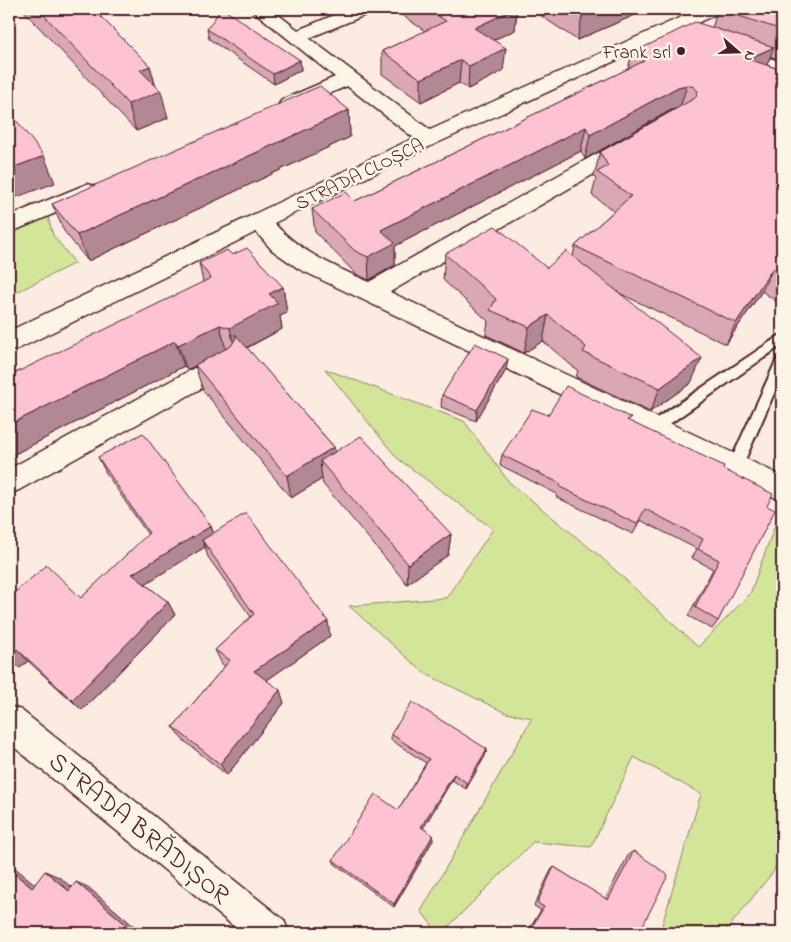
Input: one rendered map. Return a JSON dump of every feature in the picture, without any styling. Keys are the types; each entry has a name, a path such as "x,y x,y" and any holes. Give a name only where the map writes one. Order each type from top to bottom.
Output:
{"street":[{"path":"260,9 428,139"},
{"path":"296,37 364,9"},
{"name":"STRADA CLOȘCA","path":"9,342 428,139 713,9"},
{"path":"665,30 692,39"},
{"path":"710,45 782,68"},
{"path":"274,110 348,78"},
{"path":"369,293 645,136"},
{"path":"9,225 100,185"},
{"path":"260,221 280,244 307,263 782,489"},
{"path":"9,482 227,362"},
{"name":"STRADA BRĂDIȘOR","path":"9,722 271,933"}],"lane":[{"path":"653,428 782,339"},
{"path":"735,467 782,361"}],"green space":[{"path":"36,202 47,214 53,235 75,263 9,296 9,218"},
{"path":"325,369 464,421 509,482 602,558 698,647 750,594 779,514 782,515 782,853 773,872 724,933 665,933 662,925 701,794 634,757 591,847 533,842 442,933 438,933 421,911 532,718 506,713 424,673 349,606 446,598 493,529 397,458"}],"building":[{"path":"38,9 93,9 150,66 140,70 161,91 128,104"},
{"path":"221,9 300,60 273,74 207,29"},
{"path":"427,9 515,9 474,28 506,48 469,66 461,60 421,79 382,51 446,21"},
{"path":"577,9 592,9 583,13"},
{"path":"718,9 782,9 782,30"},
{"path":"695,22 774,47 748,59 782,70 782,275 773,268 736,323 575,246 631,196 597,172 608,166 600,152 695,98 698,91 694,87 687,85 678,87 590,135 586,127 381,230 395,243 368,257 355,251 312,209 346,192 355,201 644,61 632,53"},
{"path":"320,86 349,110 77,235 52,204"},
{"path":"9,111 44,156 9,169"},
{"path":"495,226 547,268 566,251 702,358 660,388 583,352 586,347 548,315 529,327 490,310 496,299 445,254"},
{"path":"247,248 283,287 269,294 278,303 230,328 220,325 178,345 175,341 9,425 9,376 211,278 199,263 227,250 232,255"},
{"path":"235,334 334,447 287,476 195,365 231,346 236,338"},
{"path":"475,343 508,359 477,410 442,395"},
{"path":"566,386 631,418 627,420 724,466 723,469 773,494 767,506 775,510 718,621 695,607 719,560 698,549 703,539 645,509 637,524 560,487 561,484 502,455 532,409 548,415"},
{"path":"143,433 211,526 132,574 168,602 72,700 17,649 9,656 9,597 47,565 81,598 149,533 98,457"},
{"path":"361,436 451,534 408,564 320,461"},
{"path":"246,513 328,621 254,671 280,690 220,764 173,727 230,660 215,650 254,614 202,540"},
{"path":"412,702 487,749 467,783 454,774 421,827 433,835 394,904 333,860 375,794 398,810 429,759 391,734"},
{"path":"634,851 668,875 639,933 528,933 544,907 537,903 554,867 608,900"},
{"path":"9,869 32,888 45,871 69,891 76,882 136,933 9,933"}],"place":[{"name":"Frank srl","path":"681,51"}]}
